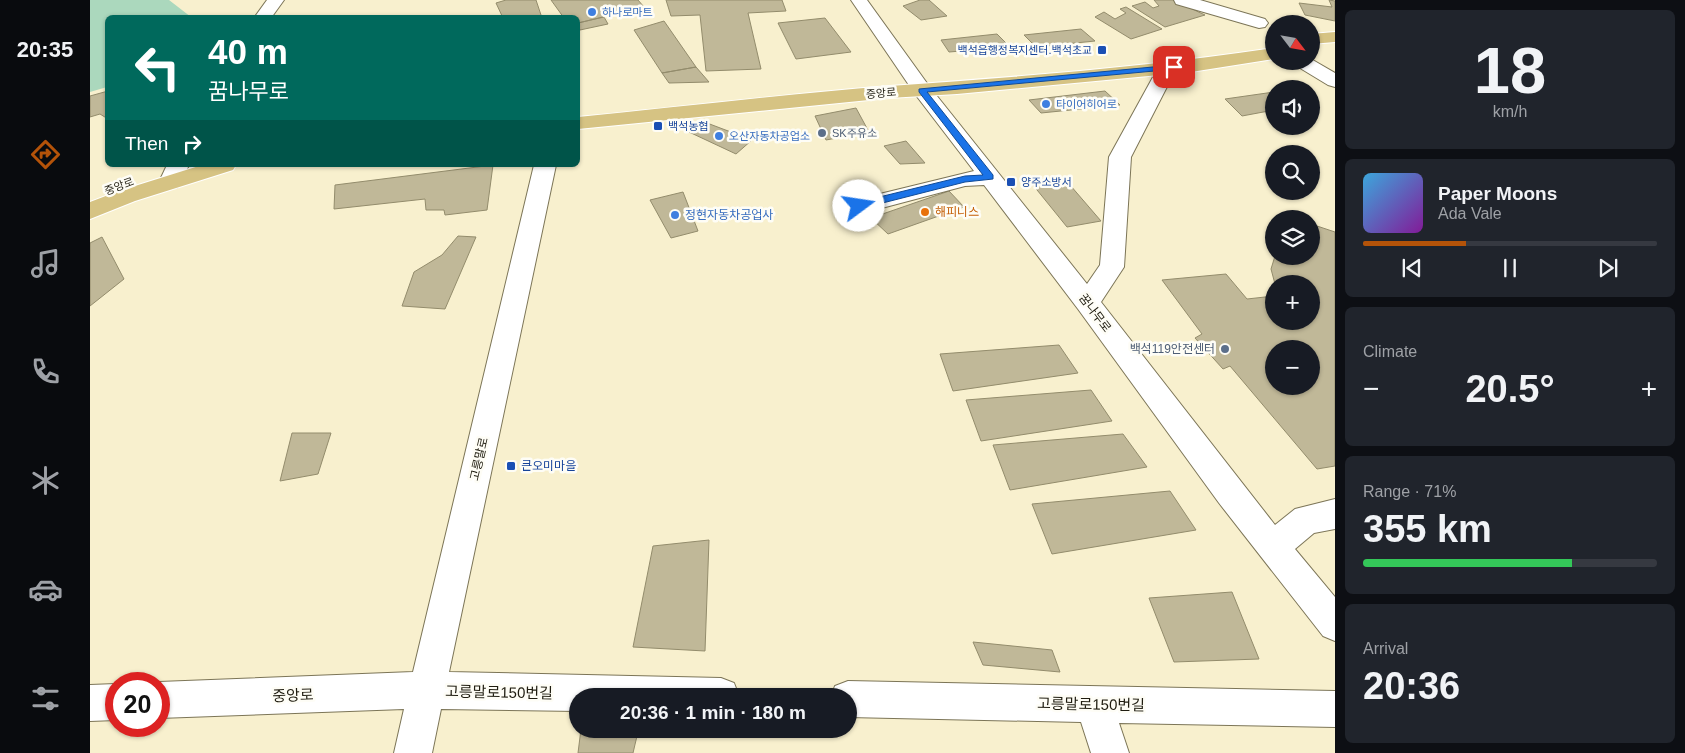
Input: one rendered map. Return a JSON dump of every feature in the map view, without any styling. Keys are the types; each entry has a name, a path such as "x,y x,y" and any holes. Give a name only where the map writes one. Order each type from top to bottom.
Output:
{"main road":[{"path":"1320,38 1335,37"},
{"name":"중앙로","path":"580,123 1265,42"},
{"path":"1320,49 1335,48"},
{"name":"중앙로","path":"580,110 741,92 877,81 917,83 1157,69 1265,54"},
{"name":"중앙로","path":"90,198 123,184 177,169 201,167"},
{"name":"중앙로","path":"90,211 177,169"}],"street":[{"path":"264,15 276,0"},
{"name":"꿈나무로","path":"860,0 917,83 1087,302 1230,493 1335,624"},
{"path":"1182,0 1256,20"},
{"path":"1238,0 1265,32"},
{"path":"1087,302 1112,267 1120,157 1163,77 1157,69"},
{"path":"1317,70 1335,81"},
{"name":"고릉말로","path":"414,753 545,167"},
{"path":"859,206 965,179 990,177"},
{"path":"1274,546 1306,520 1335,514"},
{"name":"고릉말로150번길","path":"428,690 569,693"},
{"name":"중앙로","path":"170,700 428,690"},
{"name":"고릉말로150번길","path":"857,699 1335,709"},
{"path":"90,703 105,702"},
{"path":"1094,704 1110,753"}],"green space":[{"path":"90,0 169,0 188,15 105,15 105,88 90,92"}],"building":[{"path":"506,0 536,0 541,15 502,15 496,3"},
{"name":"하나로마트","path":"551,0 638,0 644,7 580,23 580,15 562,15"},
{"path":"666,0 782,0 786,11 748,13 761,69 706,71 700,15 671,16"},
{"path":"920,0 929,0 947,16 921,20 903,6"},
{"path":"1154,0 1173,0 1205,15 1165,27 1132,6 1145,2 1153,8 1159,6"},
{"path":"1329,0 1335,1 1335,21 1320,18 1320,15 1305,15 1299,3 1332,7"},
{"path":"1126,7 1162,29 1131,39 1095,17 1104,12 1115,19 1126,13 1120,9"},
{"path":"604,17 608,24 580,30 580,23"},
{"path":"825,18 851,52 796,59 778,23"},
{"path":"664,21 696,67 662,73 634,30"},
{"path":"1081,29 1095,41 1036,47 1024,35"},
{"path":"997,34 1010,47 949,52 941,40"},
{"path":"696,67 709,82 669,83 662,73"},
{"path":"1105,91 1120,105 1041,113 1029,100"},
{"path":"105,92 105,117 100,114 90,117 90,96"},
{"path":"1265,93 1265,112 1242,116 1225,99"},
{"path":"856,108 869,132 826,140 815,116"},
{"name":"오산자동차공업소","path":"707,123 752,140 736,154 689,132"},
{"path":"906,141 925,163 900,164 884,146"},
{"path":"477,167 493,167 487,210 445,215 444,210 426,210 425,199 334,209 335,185"},
{"path":"1064,178 1101,221 1067,227 1033,185"},
{"path":"949,191 964,207 888,234 871,218"},
{"name":"정현자동차공업사","path":"683,192 698,231 671,238 650,200"},
{"path":"1320,227 1335,232 1335,466 1317,469 1230,366 1223,369 1195,338 1202,334 1162,280 1226,274 1247,299 1265,297 1265,330 1320,330 1320,275 1273,275 1272,265 1320,265"},
{"path":"458,236 476,237 445,309 402,306 414,272 442,255"},
{"path":"102,237 124,279 90,306 90,243"},
{"path":"1059,345 1078,373 953,391 940,354"},
{"path":"1091,390 1112,421 981,441 966,400"},
{"path":"292,433 331,433 318,474 280,481"},
{"path":"1123,434 1147,467 1010,490 993,445"},
{"path":"1170,491 1196,530 1052,554 1032,504"},
{"path":"709,540 705,651 633,647 653,546"},
{"path":"1232,592 1259,659 1174,662 1149,598"},
{"path":"973,642 1052,650 1060,672 983,665"},
{"path":"580,738 637,738 633,753 578,753"}],"place":[{"name":"하나로마트","path":"592,12"},
{"name":"백석읍행정복지센터.백석초교","path":"1102,50"},
{"name":"타이어히어로","path":"1046,104"},
{"name":"백석농협","path":"658,126"},
{"name":"SK주유소","path":"822,133"},
{"name":"오산자동차공업소","path":"719,136"},
{"name":"양주소방서","path":"1011,182"},
{"name":"해피니스","path":"925,212"},
{"name":"정현자동차공업사","path":"675,215"},
{"name":"백석119안전센터","path":"1225,349"},
{"name":"큰오미마을","path":"511,466"}],"route":[{"path":"859,206 965,179 990,177 922,90 1174,67"}]}
